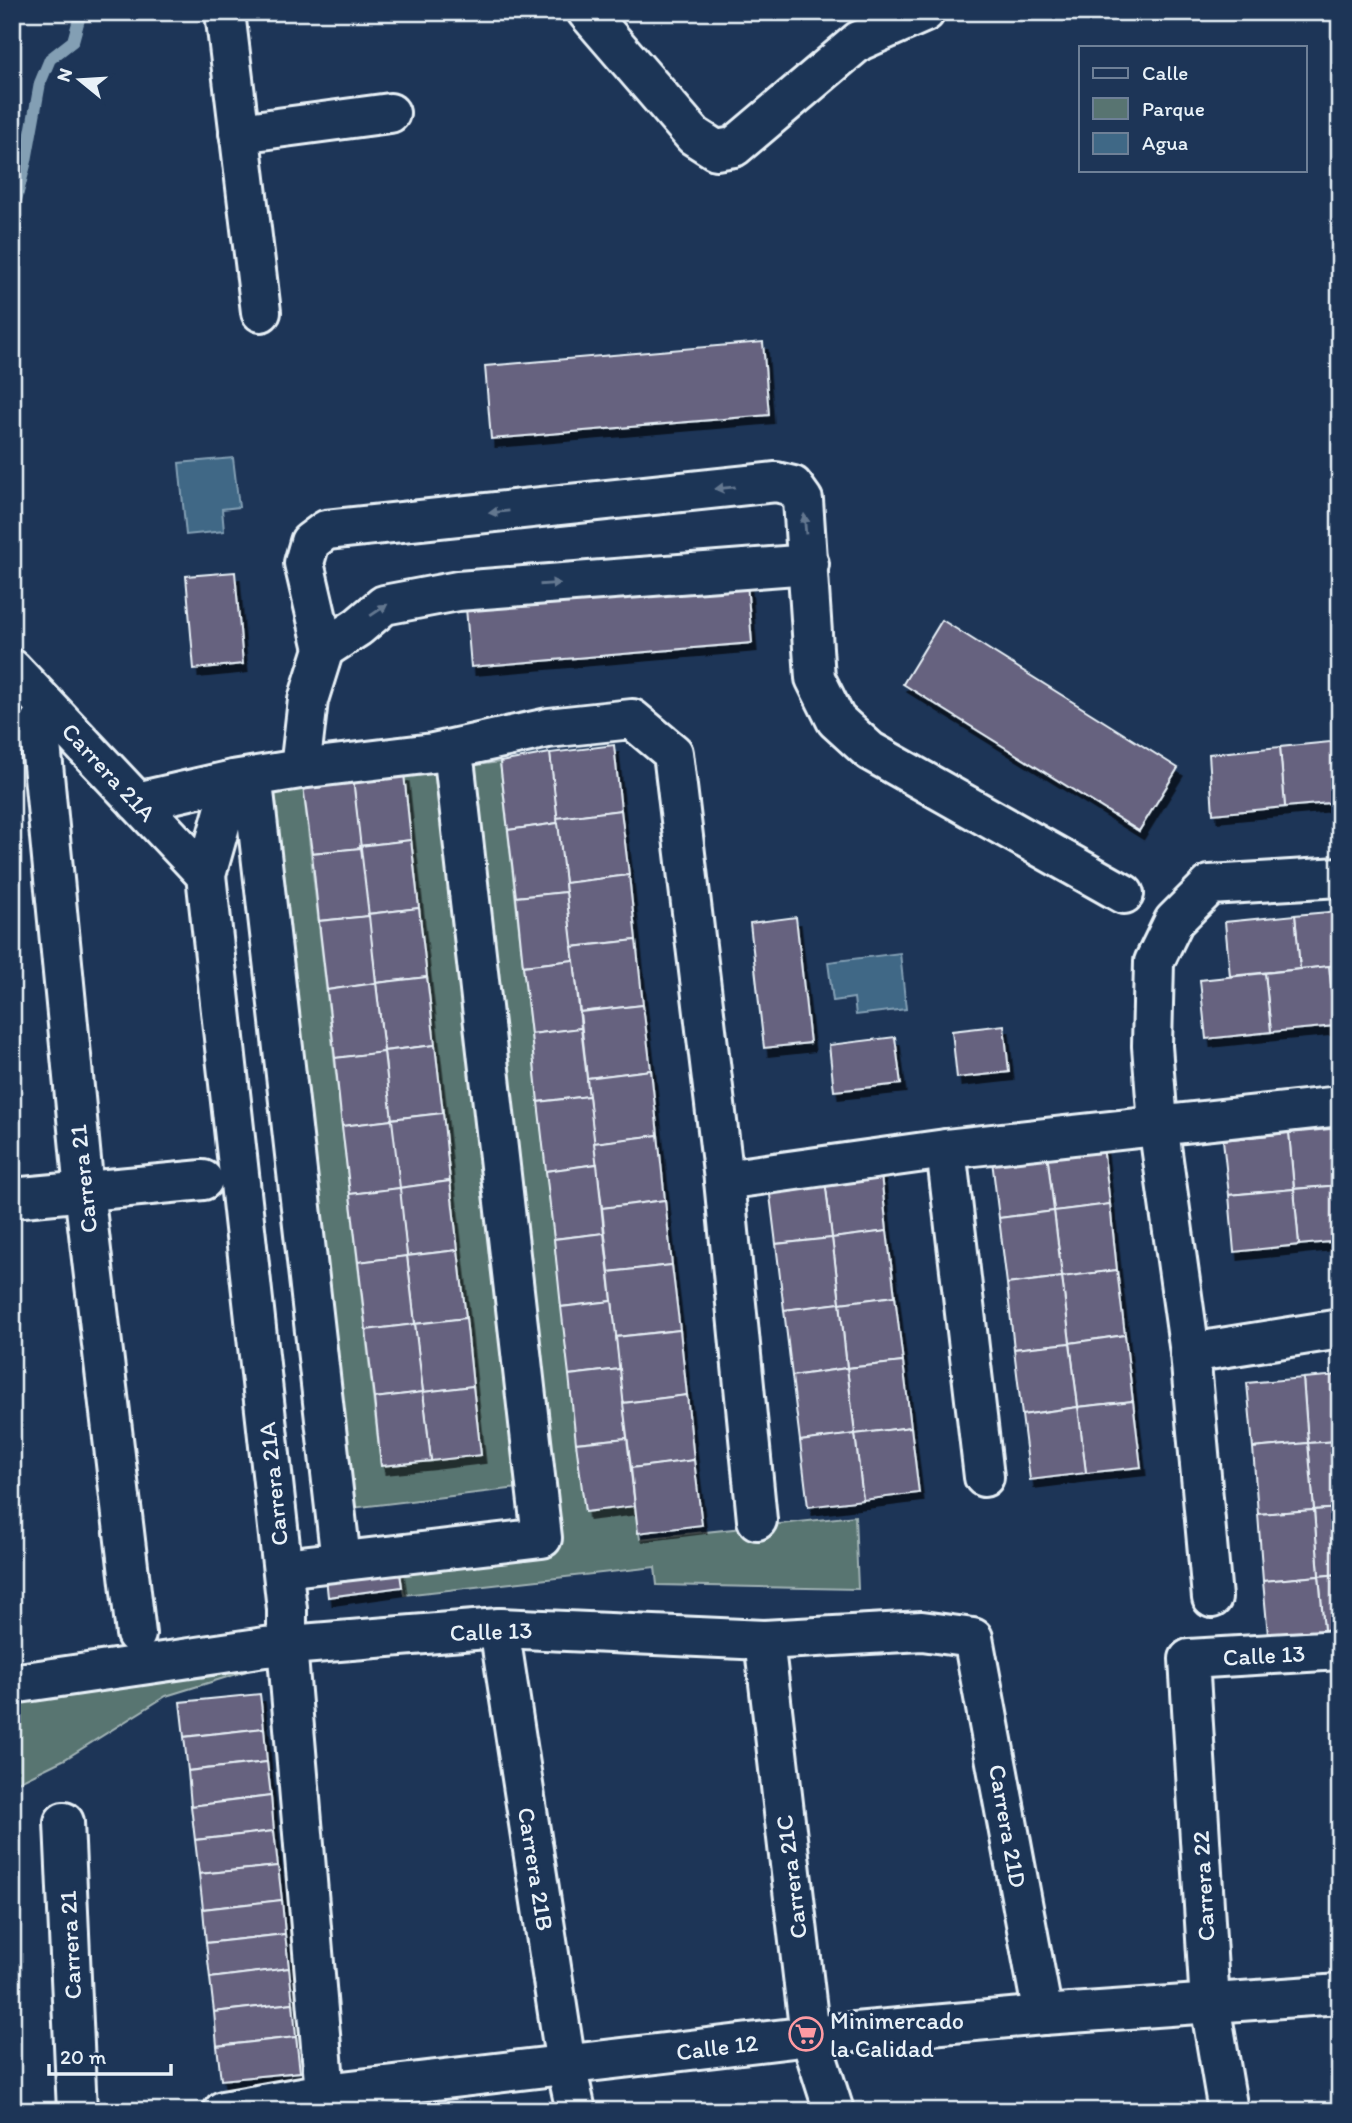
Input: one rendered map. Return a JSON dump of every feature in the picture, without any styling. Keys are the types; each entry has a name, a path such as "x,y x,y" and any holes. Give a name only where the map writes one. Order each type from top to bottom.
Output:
{"street":[{"path":"225,12 261,312"},
{"path":"587,12 694,136 716,150 734,147 859,41 925,12"},
{"path":"239,133 390,113"},
{"path":"300,769 308,700 324,649 304,563 310,542 326,530 776,482 793,486 803,500 815,678 836,720 870,751 1124,894"},
{"path":"324,649 384,605 413,598 458,591 808,564"},
{"name":"Carrera 21A","path":"12,669 206,875"},
{"path":"137,802 243,786 300,769 433,753 548,728 632,719 673,753 723,1180 757,1520"},
{"name":"Carrera 21","path":"39,723 84,1191 136,1634"},
{"path":"283,1568 542,1538 455,768"},
{"path":"243,786 341,1561"},
{"name":"Carrera 21A","path":"243,786 206,875 283,1568 287,1645 325,2093"},
{"path":"1212,1598 1190,1353 1158,1124 1152,1046 1154,962 1174,921 1210,885 1340,877"},
{"path":"723,1180 946,1149 1340,1106"},
{"path":"946,1149 984,1477"},
{"path":"12,1198 203,1180"},
{"path":"1190,1353 1340,1329"},
{"name":"Calle 13","path":"12,1684 287,1645 499,1628 764,1640 922,1631 973,1638"},
{"name":"Carrera 21B","path":"499,1628 566,2065 576,2111"},
{"name":"Carrera 21D","path":"973,1638 1043,2015"},
{"name":"Carrera 21C","path":"764,1640 810,2036 834,2111"},
{"name":"Calle 13","path":"1189,1659 1340,1650"},
{"name":"Carrera 22","path":"1189,1659 1210,2004 1228,2111"},
{"name":"Carrera 21","path":"64,1822 77,2111"},
{"name":"Calle 12","path":"223,2111 325,2093 810,2036 1043,2015 1340,1994"}],"green space":[{"path":"500,762 585,1511 635,1506 640,1539 855,1516 858,1589 657,1585 655,1567 404,1595 398,1555 541,1538 535,1486 336,1510 254,792 303,786 381,1466 481,1455 404,774"},
{"path":"266,1665 166,1696 65,1759 12,1785 12,1684"}],"water":[{"path":"233,458 239,507 222,509 224,531 186,535 179,463"},
{"path":"900,953 906,1009 856,1015 854,998 833,1001 828,962"}],"building":[{"path":"763,342 769,415 491,439 485,366"},
{"path":"746,571 752,643 471,667 465,596"},
{"path":"235,572 243,664 194,669 186,576"},
{"path":"942,620 1178,768 1139,831 903,684"},
{"path":"1340,741 1340,802 1285,807 1280,747"},
{"path":"614,745 621,810 557,818 550,753"},
{"path":"1280,747 1285,807 1213,814 1209,754"},
{"path":"550,753 558,823 508,830 500,762"},
{"path":"404,774 411,840 360,846 353,779"},
{"path":"353,779 361,848 312,853 303,786"},
{"path":"621,810 629,875 565,883 557,818"},
{"path":"558,823 566,892 516,897 508,830"},
{"path":"411,840 419,908 368,914 360,846"},
{"path":"361,848 369,916 319,921 312,853"},
{"path":"629,875 636,940 572,947 565,883"},
{"path":"566,892 574,960 523,966 516,897"},
{"path":"419,908 427,977 376,983 368,914"},
{"path":"1340,911 1340,965 1300,969 1295,915"},
{"path":"1295,915 1300,969 1230,976 1225,922"},
{"path":"369,916 376,983 327,990 319,921"},
{"path":"796,917 810,1043 764,1048 750,923"},
{"path":"636,940 643,1005 580,1012 572,947"},
{"path":"574,960 581,1028 531,1034 523,966"},
{"path":"1340,965 1340,1025 1335,1026 1329,966"},
{"path":"1329,966 1335,1026 1271,1032 1265,973"},
{"path":"1265,973 1271,1032 1206,1039 1200,980"},
{"path":"427,977 435,1045 384,1051 376,983"},
{"path":"376,983 384,1052 335,1058 327,990"},
{"path":"643,1005 651,1070 587,1078 580,1012"},
{"path":"1004,1025 1009,1072 957,1078 952,1031"},
{"path":"581,1028 589,1096 538,1102 531,1034"},
{"path":"895,1037 901,1084 834,1091 829,1045"},
{"path":"435,1045 443,1113 391,1119 384,1051"},
{"path":"384,1052 392,1120 342,1126 335,1058"},
{"path":"651,1070 658,1135 594,1143 587,1078"},
{"path":"589,1096 597,1164 546,1171 538,1102"},
{"path":"443,1113 450,1181 399,1188 391,1119"},
{"path":"392,1120 400,1188 350,1194 342,1126"},
{"path":"1340,1128 1340,1185 1294,1189 1289,1133"},
{"path":"1289,1133 1294,1189 1229,1195 1223,1140"},
{"path":"658,1135 665,1200 602,1208 594,1143"},
{"path":"1102,1138 1110,1204 1054,1211 1046,1145"},
{"path":"1046,1145 1054,1211 999,1218 991,1152"},
{"path":"597,1164 604,1233 554,1239 546,1171"},
{"path":"880,1165 887,1231 832,1238 824,1172"},
{"path":"824,1172 832,1238 776,1244 768,1179"},
{"path":"450,1181 458,1250 407,1256 399,1188"},
{"path":"1340,1185 1340,1241 1299,1245 1294,1189"},
{"path":"400,1188 407,1256 358,1262 350,1194"},
{"path":"1294,1189 1299,1245 1234,1252 1229,1195"},
{"path":"665,1200 672,1265 609,1272 602,1208"},
{"path":"1110,1204 1117,1270 1062,1277 1054,1211"},
{"path":"1054,1211 1062,1277 1007,1284 999,1218"},
{"path":"887,1231 895,1296 840,1303 832,1238"},
{"path":"604,1233 612,1301 561,1307 554,1239"},
{"path":"832,1238 840,1303 784,1310 776,1244"},
{"path":"458,1250 466,1318 415,1324 407,1256"},
{"path":"407,1256 415,1324 366,1330 358,1262"},
{"path":"672,1265 680,1330 616,1337 609,1272"},
{"path":"1117,1270 1125,1335 1070,1343 1062,1277"},
{"path":"1062,1277 1070,1343 1014,1349 1007,1284"},
{"path":"895,1296 903,1362 847,1368 840,1303"},
{"path":"612,1301 620,1369 569,1375 561,1307"},
{"path":"840,1303 847,1368 792,1376 784,1310"},
{"path":"466,1318 473,1386 423,1392 415,1324"},
{"path":"415,1324 423,1392 374,1398 366,1330"},
{"path":"680,1330 687,1395 623,1403 616,1337"},
{"path":"1125,1335 1133,1401 1078,1407 1070,1343"},
{"path":"1070,1343 1078,1407 1022,1415 1014,1349"},
{"path":"903,1362 911,1427 855,1434 847,1368"},
{"path":"847,1368 855,1434 800,1441 792,1376"},
{"path":"620,1369 627,1438 576,1443 569,1375"},
{"path":"1340,1375 1340,1441 1308,1443 1303,1378"},
{"path":"1303,1378 1308,1443 1253,1448 1247,1383"},
{"path":"473,1386 481,1455 431,1461 423,1392"},
{"path":"423,1392 431,1461 381,1466 374,1398"},
{"path":"687,1395 694,1460 631,1468 623,1403"},
{"path":"1133,1401 1141,1467 1086,1473 1078,1407"},
{"path":"1078,1407 1086,1473 1030,1480 1022,1415"},
{"path":"911,1427 919,1493 863,1500 855,1434"},
{"path":"855,1434 863,1500 808,1507 800,1441"},
{"path":"627,1438 635,1506 585,1512 576,1443"},
{"path":"1340,1441 1340,1508 1314,1510 1308,1443"},
{"path":"1308,1443 1314,1510 1258,1514 1253,1448"},
{"path":"694,1460 702,1525 638,1533 631,1468"},
{"path":"1340,1508 1340,1574 1319,1576 1314,1510"},
{"path":"1314,1510 1319,1576 1263,1581 1258,1514"},
{"path":"399,1567 402,1587 328,1597 326,1577"},
{"path":"1340,1574 1340,1640 1325,1641 1319,1576"},
{"path":"1319,1576 1325,1641 1269,1646 1263,1581"},
{"path":"260,1694 264,1728 184,1737 180,1702"},
{"path":"264,1728 267,1762 188,1771 184,1737"},
{"path":"267,1762 271,1796 191,1806 188,1771"},
{"path":"271,1796 274,1831 195,1840 191,1806"},
{"path":"274,1831 278,1866 199,1874 195,1840"},
{"path":"278,1866 282,1900 203,1909 199,1874"},
{"path":"282,1900 285,1934 206,1943 203,1909"},
{"path":"285,1934 289,1968 210,1978 206,1943"},
{"path":"289,1968 293,2003 214,2012 210,1978"},
{"path":"293,2003 296,2037 217,2046 214,2012"},
{"path":"296,2037 300,2072 221,2080 217,2046"},
{"path":"510,2107 510,2111 480,2111"}],"waterway":[{"path":"12,205 16,200 26,161 40,83 50,59 73,41 81,12"}],"place":[{"name":"Minimercado la Calidad","path":"806,2034"}]}
